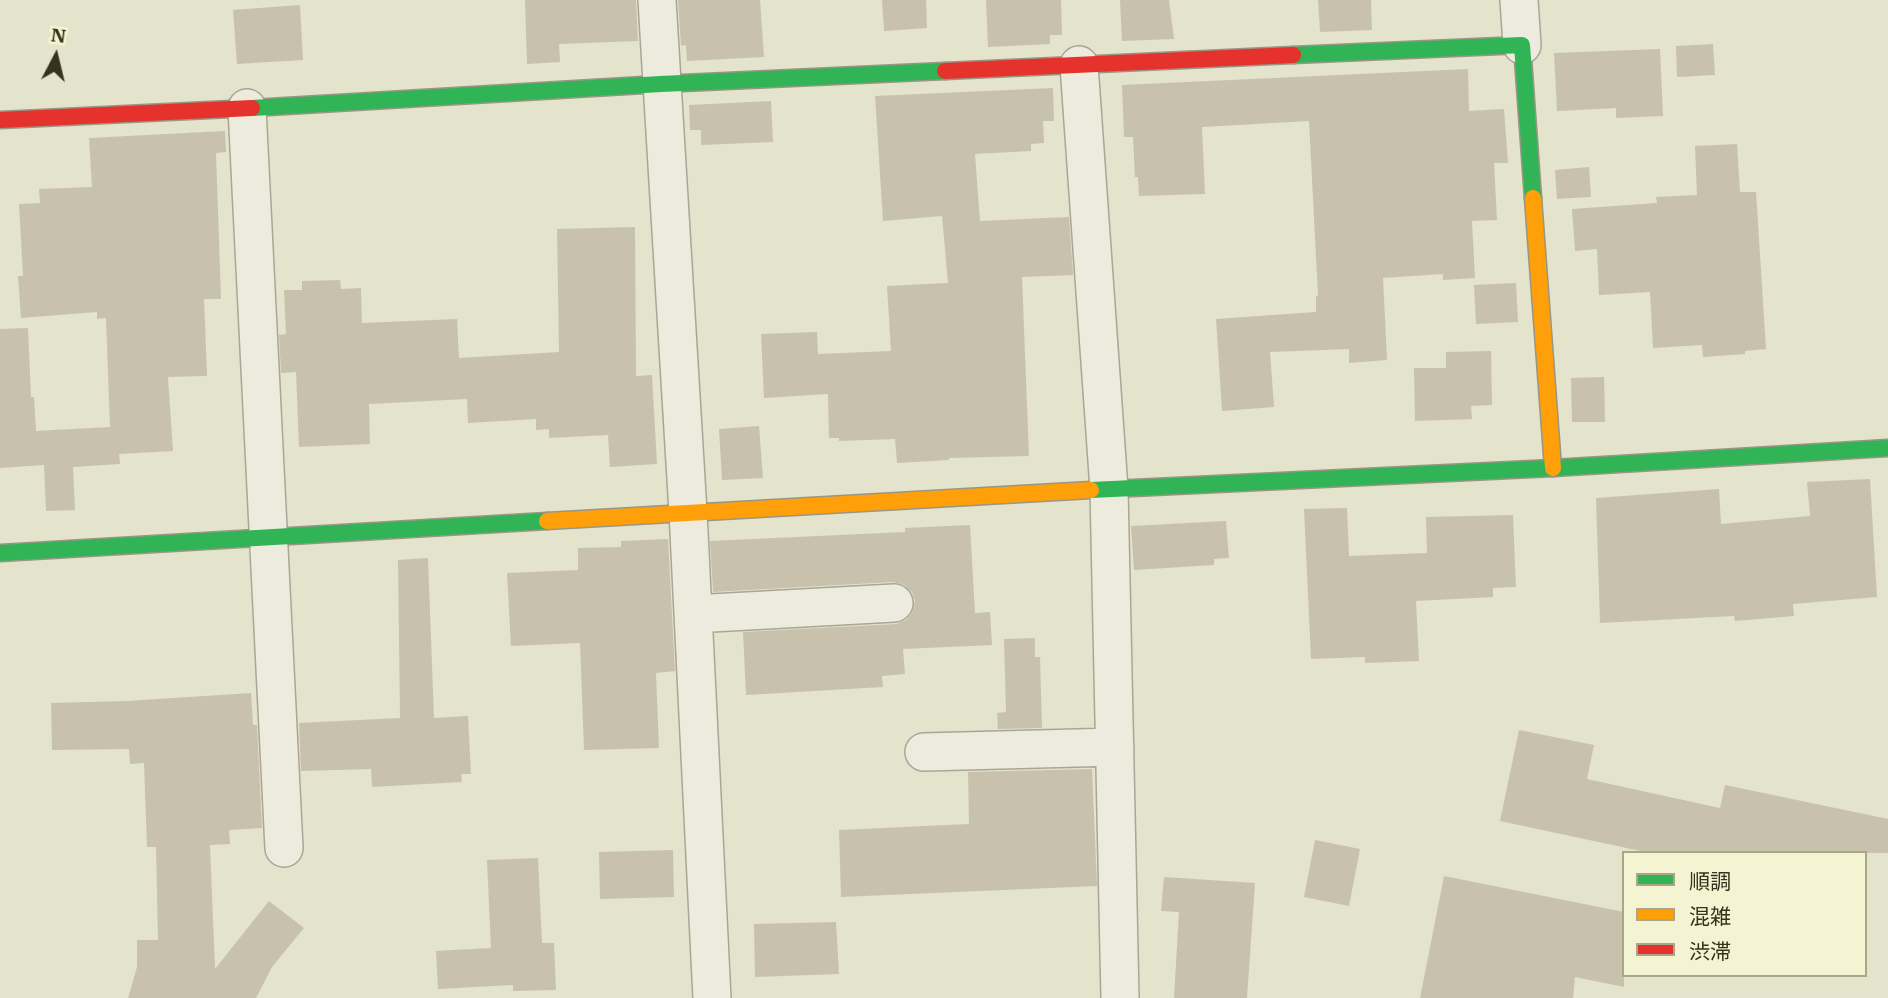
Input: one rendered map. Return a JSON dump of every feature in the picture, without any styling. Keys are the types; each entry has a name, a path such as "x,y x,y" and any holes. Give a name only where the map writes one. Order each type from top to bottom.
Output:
{"street":[{"path":"657,0 688,512 712,998"},
{"path":"1519,0 1553,468"},
{"path":"0,120 661,84 1522,45"},
{"path":"1079,65 1109,489 1120,998"},
{"path":"247,108 284,848"},
{"path":"0,553 688,512 1553,468 1888,448"},
{"path":"693,614 894,603"},
{"path":"924,752 1115,747"}],"building":[{"path":"525,0 636,0 638,41 559,44 560,62 527,64"},
{"path":"678,0 760,0 764,57 687,61 686,45 681,46"},
{"path":"882,0 926,0 927,28 884,31"},
{"path":"986,0 1061,0 1062,35 1050,35 1050,44 988,47"},
{"path":"1120,0 1169,0 1174,39 1122,41"},
{"path":"1318,0 1371,0 1372,30 1320,32"},
{"path":"300,5 303,60 237,64 233,10"},
{"path":"1713,44 1715,75 1677,77 1676,46"},
{"path":"1660,49 1663,116 1616,118 1616,108 1557,111 1554,53"},
{"path":"1468,69 1469,111 1504,109 1508,163 1494,163 1497,220 1472,221 1475,278 1443,280 1443,274 1383,278 1387,360 1349,363 1349,349 1270,352 1274,407 1222,411 1216,319 1316,312 1318,296 1309,121 1202,127 1205,194 1139,196 1133,137 1124,137 1122,85"},
{"path":"1053,88 1054,121 1043,121 1044,143 1031,144 1031,151 975,154 980,221 1069,217 1073,275 1022,277 1029,456 949,458 897,463 895,439 839,441 839,438 829,438 828,394 764,398 761,334 817,332 818,354 891,351 887,286 948,283 942,216 883,221 875,96"},
{"path":"771,101 773,142 701,145 701,130 690,130 689,105"},
{"path":"225,131 226,152 216,153 221,299 204,299 207,376 168,377 173,451 119,454 120,464 73,467 75,510 46,511 44,465 0,468 0,329 28,328 31,397 34,397 36,431 110,427 106,318 97,319 97,312 21,318 18,276 23,276 19,204 40,203 39,189 92,187 89,138"},
{"path":"1737,144 1740,192 1756,192 1766,349 1745,351 1745,354 1703,357 1702,345 1653,348 1650,292 1599,295 1597,249 1575,251 1572,209 1657,203 1656,197 1697,195 1695,146"},
{"path":"1589,167 1591,197 1557,199 1555,170"},
{"path":"635,227 636,376 652,375 657,464 610,467 608,435 549,438 549,429 536,430 536,419 468,423 467,399 369,404 370,444 299,447 296,372 281,373 279,335 286,334 284,290 302,290 302,281 340,280 341,289 361,288 362,323 457,319 459,358 559,352 557,229"},
{"path":"1516,283 1518,322 1476,324 1474,285"},
{"path":"1491,351 1492,405 1471,406 1472,419 1415,421 1414,368 1446,368 1446,352"},
{"path":"1604,377 1605,422 1572,422 1571,378"},
{"path":"759,426 763,478 722,480 719,429"},
{"path":"1870,479 1877,597 1793,604 1794,616 1735,621 1734,616 1600,623 1596,498 1719,489 1721,524 1810,516 1807,482"},
{"path":"1347,508 1349,556 1427,553 1426,517 1513,515 1516,587 1493,588 1493,597 1416,601 1419,661 1365,663 1365,657 1311,659 1304,509"},
{"path":"1226,521 1229,558 1214,559 1214,565 1134,570 1131,526"},
{"path":"970,525 975,613 990,612 992,645 903,649 905,674 882,676 883,687 746,695 743,632 896,624 906,620 912,613 915,601 912,592 904,585 893,582 713,592 710,541 905,532 905,528"},
{"path":"668,539 675,671 656,673 659,748 584,750 580,643 511,646 507,573 578,570 578,548 621,547 621,541"},
{"path":"428,558 434,718 468,716 471,774 461,774 462,782 372,787 371,769 301,771 299,723 400,718 398,560"},
{"path":"1035,638 1035,657 1040,657 1042,728 998,729 997,713 1006,712 1004,639"},
{"path":"251,693 253,725 257,725 262,828 229,830 230,844 210,845 215,969 269,901 304,928 272,967 256,998 128,998 137,967 137,940 158,940 156,847 147,847 144,763 130,764 129,749 52,750 51,703"},
{"path":"1519,730 1594,745 1587,779 1720,808 1725,785 1888,819 1888,853 1641,851 1500,821"},
{"path":"1092,769 1097,886 841,897 839,830 969,824 968,772"},
{"path":"1315,840 1360,849 1349,906 1304,897"},
{"path":"673,850 674,897 600,899 599,852"},
{"path":"538,858 542,943 554,943 556,990 513,991 513,985 438,989 436,951 491,948 487,860"},
{"path":"1444,876 1622,912 1624,987 1575,977 1573,998 1420,998"},
{"path":"1164,877 1255,883 1247,998 1174,998 1179,912 1161,911"},
{"path":"836,922 839,974 755,977 754,924"}],"traffic: fast":[{"path":"1293,55 1522,45 1533,198"},
{"path":"252,108 661,84 945,71"},
{"path":"1091,490 1553,468 1888,448"},
{"path":"0,553 547,521"}],"traffic: slow":[{"path":"1533,198 1553,468"},
{"path":"547,521 1091,490"}],"traffic: jam":[{"path":"945,71 1293,55"},
{"path":"0,120 252,108"}]}
